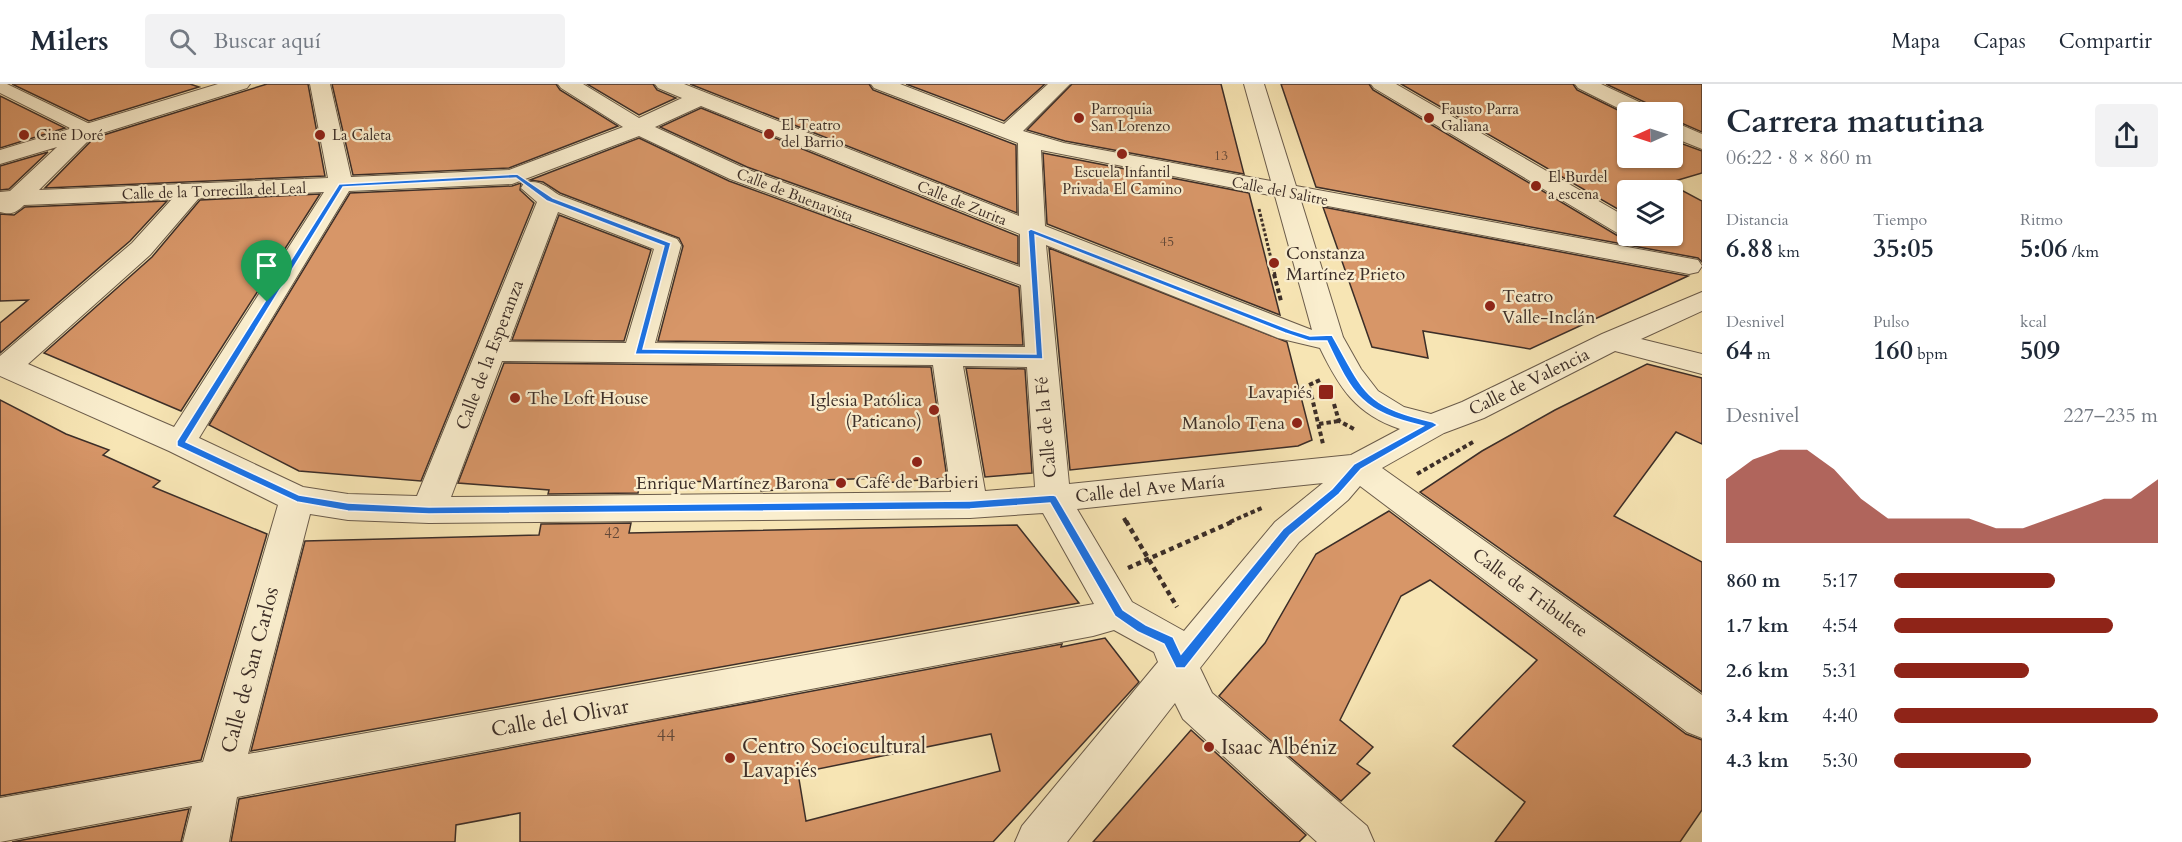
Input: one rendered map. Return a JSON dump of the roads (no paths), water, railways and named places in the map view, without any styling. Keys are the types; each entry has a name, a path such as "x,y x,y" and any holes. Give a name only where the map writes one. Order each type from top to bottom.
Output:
{"street":[{"path":"180,443 341,185 320,84"},
{"name":"Calle de Buenavista","path":"568,84 638,127 738,174 1034,281"},
{"name":"Calle de Zurita","path":"664,84 1288,332 1309,339 1322,340 1329,337"},
{"name":"Calle del Salitre","path":"880,84 1018,136 1069,151 1696,269"},
{"path":"1254,84 1329,337 1347,374 1370,403 1396,417 1433,425"},
{"path":"1381,84 1617,223"},
{"path":"1585,84 1622,102"},
{"path":"0,156 227,85"},
{"path":"1018,136 1057,85"},
{"path":"0,87 88,130"},
{"name":"Calle de la Torrecilla del Leal","path":"5,204 191,192 517,176 638,127 700,98"},
{"path":"5,204 88,130"},
{"path":"1683,133 1702,142"},
{"name":"Calle de la Fé","path":"1018,136 1031,231 1053,499"},
{"path":"517,176 550,200 668,245 638,352"},
{"path":"4,366 141,249 191,192"},
{"name":"Calle de la Esperanza","path":"429,510 550,200"},
{"path":"1656,246 1696,269"},
{"name":"Calle de Valencia","path":"1358,467 1433,425 1473,410 1612,341 1702,301"},
{"path":"1612,341 1702,364"},
{"path":"491,351 1040,357"},
{"path":"946,355 970,505"},
{"name":"Calle del Ave María","path":"4,366 180,443 297,499 348,507 429,510 970,505 1053,499 1358,467"},
{"path":"1038,842 1156,698 1180,664 1287,532 1336,491 1358,467"},
{"name":"Calle de Tribulete","path":"1358,467 1702,719"},
{"name":"Calle de San Carlos","path":"206,842 219,781 297,499"},
{"path":"1053,499 1119,613 1168,641 1197,706 1351,842"},
{"name":"Calle del Olivar","path":"0,820 1093,620 1119,613"}],"place":[{"name":"Parroquia San Lorenzo","path":"1079,118"},
{"name":"Fausto Parra Galiana","path":"1429,118"},
{"name":"El Teatro del Barrio","path":"769,134"},
{"name":"Cine Doré","path":"24,135"},
{"name":"La Caleta","path":"320,135"},
{"name":"Escuela Infantil Privada El Camino","path":"1122,154"},
{"name":"El Burdel a escena","path":"1536,186"},
{"name":"Constanza Martínez Prieto","path":"1274,263"},
{"name":"Teatro Valle-Inclán","path":"1490,306"},
{"name":"Lavapiés","path":"1326,392"},
{"name":"The Loft House","path":"515,398"},
{"name":"Iglesia Patólica (Paticano)","path":"934,410"},
{"name":"Manolo Tena","path":"1297,423"},
{"name":"Café de Barbieri","path":"917,462"},
{"name":"Enrique Martínez Barona","path":"841,483"},
{"name":"Isaac Albéniz","path":"1209,747"},
{"name":"Centro Sociocultural Lavapiés","path":"730,758"}]}
